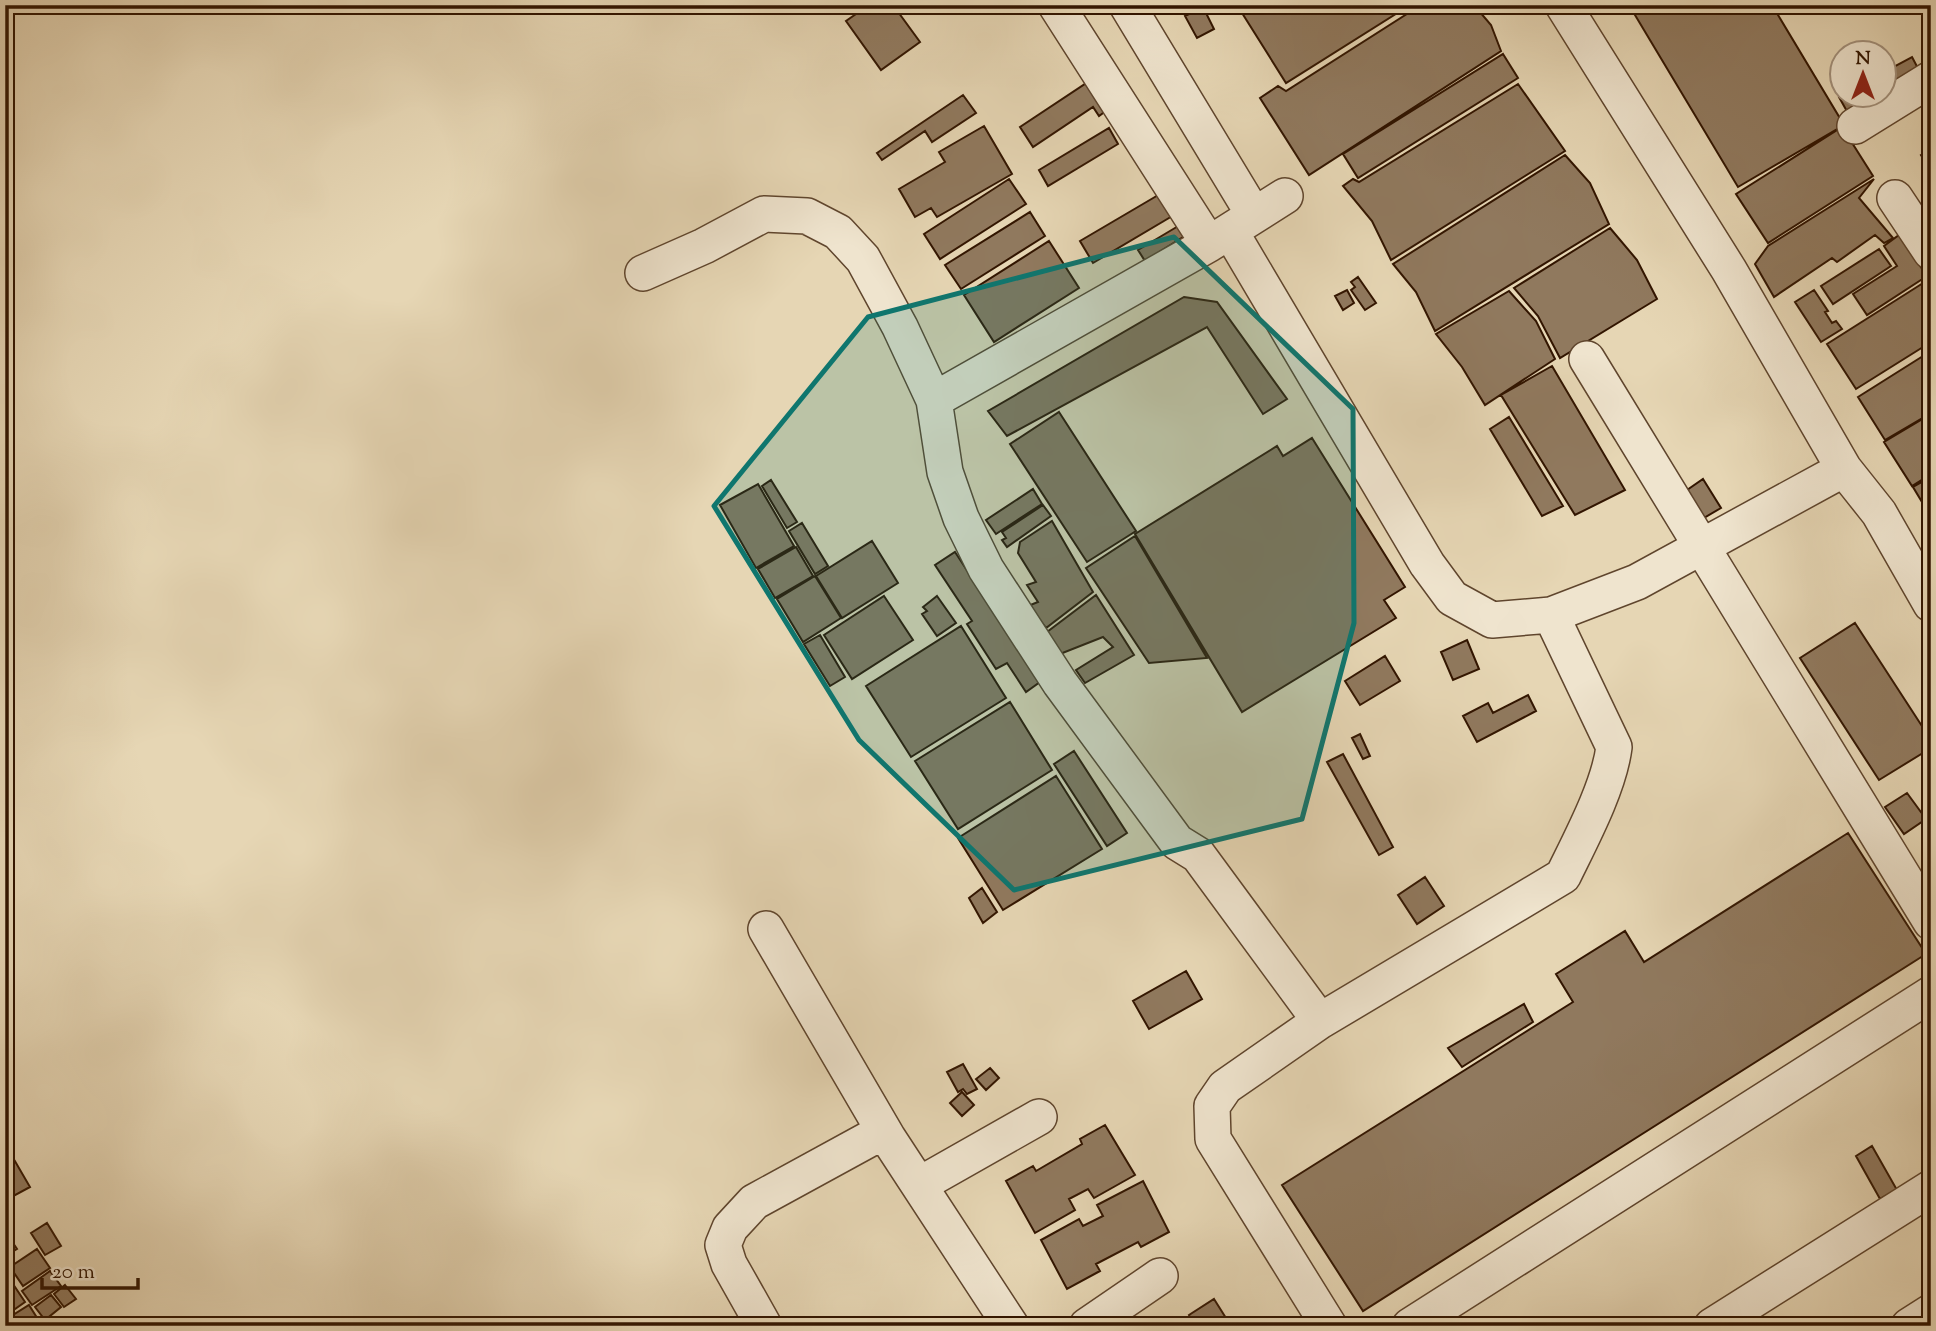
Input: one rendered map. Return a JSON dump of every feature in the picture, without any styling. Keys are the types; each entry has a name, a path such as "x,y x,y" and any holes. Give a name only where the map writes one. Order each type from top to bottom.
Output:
{"street":[{"path":"1056,5 1231,230"},
{"path":"1128,5 1231,230 1427,564 1452,597 1492,620 1551,615 1637,582 1844,469"},
{"path":"1563,5 1729,270 1844,469 1879,513 1931,604"},
{"path":"1855,126 1931,79"},
{"path":"934,400 1231,230 1285,196"},
{"path":"1895,198 1931,252"},
{"path":"643,273 704,246 764,214 807,216 838,232 863,259 900,327 934,400 945,472 961,518 986,569 1060,683 1177,842 1198,855 1320,1021"},
{"path":"1587,359 1931,922"},
{"path":"1329,1326 1213,1139 1212,1107 1225,1087 1320,1021 1563,876 1612,766 1614,747 1551,615"},
{"path":"766,929 888,1138 1011,1326"},
{"path":"1410,1326 1931,993"},
{"path":"919,1185 1039,1117"},
{"path":"764,1326 729,1265 723,1245 730,1228 754,1202 873,1137 888,1138"},
{"path":"1712,1326 1931,1188"},
{"path":"1087,1326 1160,1276"},
{"path":"1909,1326 1931,1312"}],"highlighted area":[{"path":"1174,237 1353,409 1354,623 1302,819 1014,890 859,740 714,506 868,317"}],"building":[{"path":"869,5 893,5 920,42 881,70 846,21"},
{"path":"1237,5 1410,5 1286,83"},
{"path":"1421,5 1474,5 1491,25 1501,51 1309,175 1260,98 1278,86 1286,91"},
{"path":"1629,5 1772,5 1828,98 1828,108 1834,108 1844,125 1738,187"},
{"path":"1203,7 1214,29 1197,38 1185,16"},
{"path":"1503,54 1518,78 1358,178 1343,154"},
{"path":"1912,57 1921,74 1898,87 1898,64"},
{"path":"1088,82 1107,110 1099,116 1093,107 1033,147 1020,127"},
{"path":"1518,84 1565,151 1391,260 1372,221 1343,186 1353,179 1359,182"},
{"path":"963,95 976,113 932,142 925,131 882,160 877,153"},
{"path":"1845,108 1861,108 1849,115"},
{"path":"984,126 1012,174 937,217 931,208 915,217 899,189 945,162 939,152"},
{"path":"1842,127 1873,176 1768,243 1736,194"},
{"path":"1109,128 1118,144 1048,186 1039,170"},
{"path":"1931,149 1931,171 1921,155"},
{"path":"1565,155 1590,183 1609,224 1435,331 1416,292 1393,264"},
{"path":"1009,179 1026,204 940,259 924,234"},
{"path":"1874,179 1859,198 1893,238 1884,243 1875,235 1837,262 1832,258 1774,297 1755,264 1768,246"},
{"path":"1160,194 1174,215 1093,263 1080,241"},
{"path":"1030,212 1045,236 961,289 945,265"},
{"path":"1185,222 1191,232 1145,261 1138,250"},
{"path":"1610,228 1637,260 1657,299 1560,358 1538,316 1514,288"},
{"path":"1899,235 1927,276 1867,315 1853,294 1897,266 1884,246"},
{"path":"1049,241 1079,288 994,342 964,295"},
{"path":"1879,249 1891,266 1833,304 1821,286"},
{"path":"1358,277 1376,303 1365,310 1351,290 1355,287 1351,282"},
{"path":"1931,278 1931,342 1856,389 1827,344"},
{"path":"1347,290 1354,303 1343,310 1335,296"},
{"path":"1814,290 1828,311 1825,312 1832,323 1836,321 1842,329 1821,342 1795,302"},
{"path":"1509,291 1536,321 1555,359 1485,405 1462,367 1436,334"},
{"path":"1184,297 1217,302 1287,399 1263,414 1207,327 1007,436 988,411"},
{"path":"1931,351 1931,413 1885,440 1858,397"},
{"path":"1552,366 1625,490 1575,515 1501,395"},
{"path":"1059,412 1136,531 1087,562 1010,444"},
{"path":"1931,414 1931,474 1912,486 1884,442"},
{"path":"1509,417 1563,506 1542,516 1490,429"},
{"path":"1312,438 1405,587 1384,600 1396,618 1242,712 1135,534 1277,446 1283,456"},
{"path":"1931,477 1931,517 1913,487"},
{"path":"1703,479 1721,508 1702,519 1687,490"},
{"path":"771,480 797,522 787,528 762,486"},
{"path":"758,484 794,546 756,568 720,505"},
{"path":"1033,489 1042,504 996,534 986,520"},
{"path":"1043,505 1051,516 1007,547 1002,540 1006,538 1002,532"},
{"path":"1052,521 1093,592 1046,628 1028,606 1038,602 1027,585 1036,582 1018,553 1020,542"},
{"path":"802,523 828,566 815,574 789,531"},
{"path":"1135,536 1207,658 1149,663 1086,568"},
{"path":"872,541 898,583 842,618 816,576"},
{"path":"796,547 813,576 775,598 758,569"},
{"path":"955,552 1040,682 1026,692 1007,663 996,669 967,624 972,621 935,565"},
{"path":"815,576 841,618 803,642 777,599"},
{"path":"1096,595 1134,655 1085,683 1076,670 1113,647 1103,637 1060,654 1047,632"},
{"path":"884,596 913,640 852,679 824,635"},
{"path":"937,596 956,623 937,636 922,614 927,611 923,607"},
{"path":"1855,623 1931,740 1931,748 1879,780 1800,658"},
{"path":"961,626 1006,698 911,757 866,686"},
{"path":"820,635 845,677 830,686 804,644"},
{"path":"1467,640 1479,669 1453,680 1441,652"},
{"path":"1385,656 1400,681 1360,705 1345,681"},
{"path":"1528,695 1536,711 1477,742 1463,716 1488,703 1493,713"},
{"path":"1010,702 1052,770 958,829 915,761"},
{"path":"1360,734 1370,756 1363,759 1352,738"},
{"path":"1074,751 1127,833 1107,846 1054,764"},
{"path":"1343,754 1393,847 1379,855 1327,762"},
{"path":"1056,776 1102,849 1003,910 958,838"},
{"path":"1907,793 1926,819 1904,834 1885,807"},
{"path":"1848,833 1926,954 1363,1311 1282,1185 1573,1002 1556,974 1625,931 1644,962"},
{"path":"1425,877 1444,906 1417,924 1398,895"},
{"path":"982,888 997,912 983,923 969,898"},
{"path":"1186,971 1202,999 1149,1029 1133,1001"},
{"path":"1524,1004 1533,1022 1462,1067 1448,1048"},
{"path":"963,1064 977,1089 967,1094 963,1089 958,1092 947,1072"},
{"path":"990,1068 999,1078 986,1090 976,1079"},
{"path":"962,1092 974,1105 962,1116 950,1103"},
{"path":"1105,1125 1135,1175 1094,1198 1088,1189 1069,1199 1075,1210 1035,1233 1006,1181 1033,1166 1036,1171 1082,1144 1080,1139"},
{"path":"5,1144 30,1187 8,1199 5,1193"},
{"path":"1872,1146 1897,1190 1880,1199 1856,1156"},
{"path":"1143,1181 1169,1232 1141,1247 1138,1242 1096,1264 1100,1271 1067,1289 1041,1240 1079,1219 1083,1226 1103,1216 1097,1205"},
{"path":"47,1223 61,1246 45,1255 31,1233"},
{"path":"5,1231 17,1249 5,1256"},
{"path":"37,1249 50,1268 23,1286 10,1267"},
{"path":"50,1271 61,1286 32,1305 22,1291"},
{"path":"5,1272 25,1302 5,1316"},
{"path":"65,1285 76,1299 64,1307 54,1294"},
{"path":"51,1295 61,1307 45,1320 35,1307"},
{"path":"1214,1299 1231,1326 1182,1326 1192,1320 1189,1315"},
{"path":"29,1305 39,1321 30,1326 5,1326 5,1320"}]}
